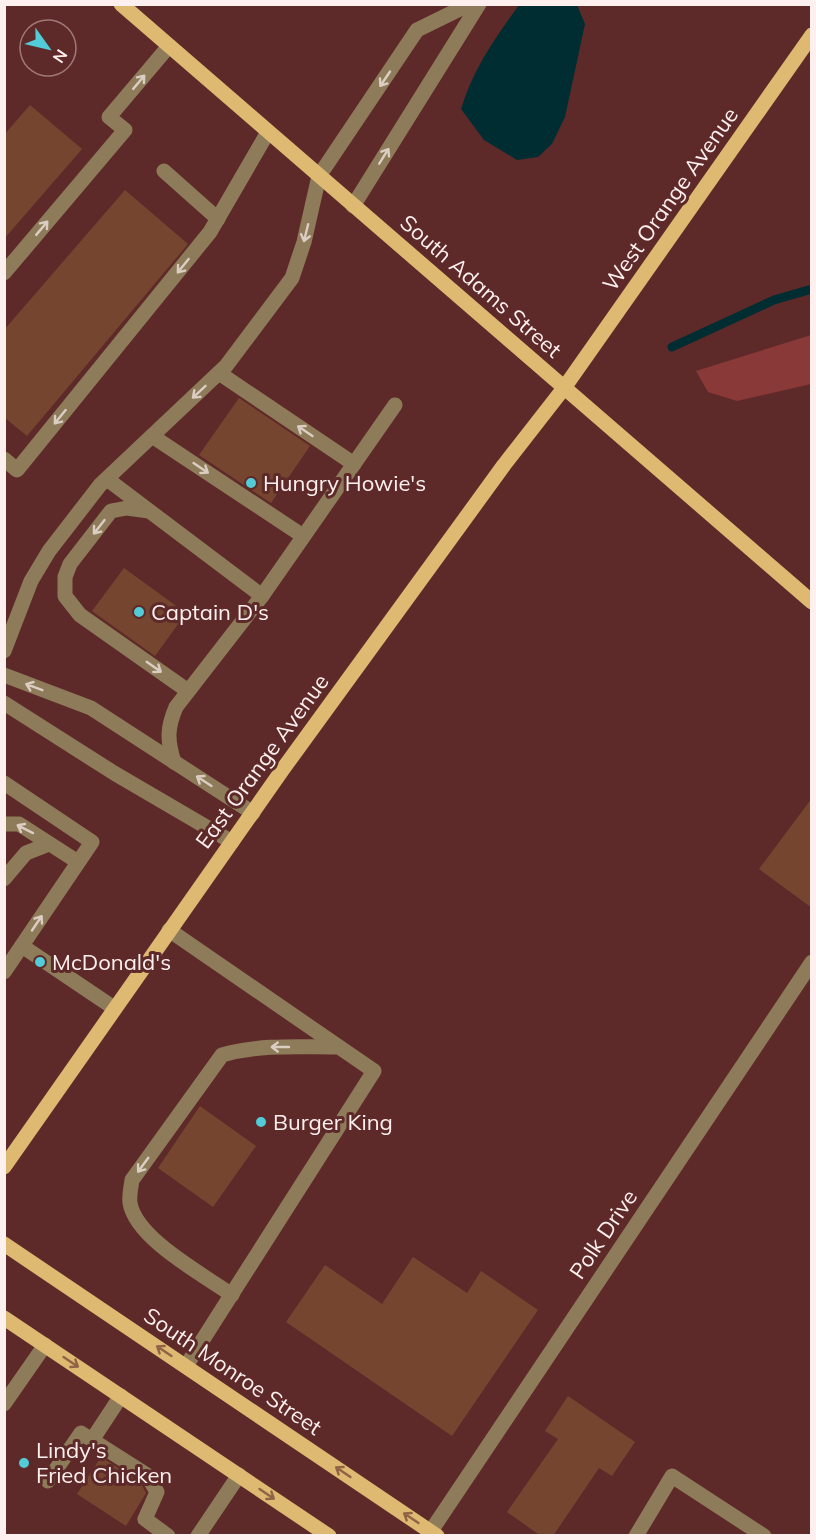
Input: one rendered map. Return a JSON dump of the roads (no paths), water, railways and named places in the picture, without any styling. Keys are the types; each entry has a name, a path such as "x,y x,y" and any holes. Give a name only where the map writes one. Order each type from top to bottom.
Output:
{"main road":[{"name":"South Adams Street","path":"121,4 812,602"},
{"name":"West Orange Avenue","path":"564,388 812,35"},
{"name":"East Orange Avenue","path":"4,1167 231,842 484,493 564,388"},
{"name":"South Monroe Street","path":"4,1244 434,1533"},
{"path":"4,1318 329,1536"}],"street":[{"path":"4,651 31,581 49,551 107,478 219,373 292,278 304,242 319,176 417,30 470,4"},
{"path":"353,206 479,4"},
{"path":"4,273 125,130 109,117 169,46"},
{"path":"4,459 17,470 210,232 268,132"},
{"path":"164,171 218,219"},
{"path":"219,373 354,464"},
{"path":"174,762 168,744 167,728 176,707 262,596 395,405"},
{"path":"152,436 303,537"},
{"path":"107,478 262,596"},
{"path":"149,511 127,508 111,511 70,564 65,577 65,596 80,615 188,691"},
{"path":"4,675 91,708 253,813"},
{"path":"4,703 114,773 231,842"},
{"path":"4,783 92,842 4,972"},
{"path":"4,824 19,824 78,862"},
{"path":"4,879 26,853 49,843"},
{"path":"169,930 374,1071 186,1366"},
{"path":"22,946 114,1008"},
{"name":"Polk Drive","path":"434,1533 812,962"},
{"path":"232,1295 149,1236 135,1217 130,1202 132,1180 222,1055 246,1048 339,1047"},
{"path":"4,1404 45,1345"},
{"path":"93,1440 122,1396"},
{"path":"48,1481 81,1433 147,1475 157,1492 145,1519 168,1536"},
{"path":"198,1536 239,1475"},
{"path":"636,1536 672,1476 764,1536"}],"water":[{"path":"519,5 577,5 585,24 565,117 552,144 538,157 517,160 484,140 461,109 478,67"}],"waterway":[{"path":"672,347 774,300 812,289"}],"place":[{"name":"Hungry Howie's","path":"251,483"},
{"name":"Captain D's","path":"139,612"},
{"name":"McDonald's","path":"40,962"},
{"name":"Burger King","path":"261,1122"},
{"name":"Lindy's Fried Chicken","path":"24,1463"}]}
